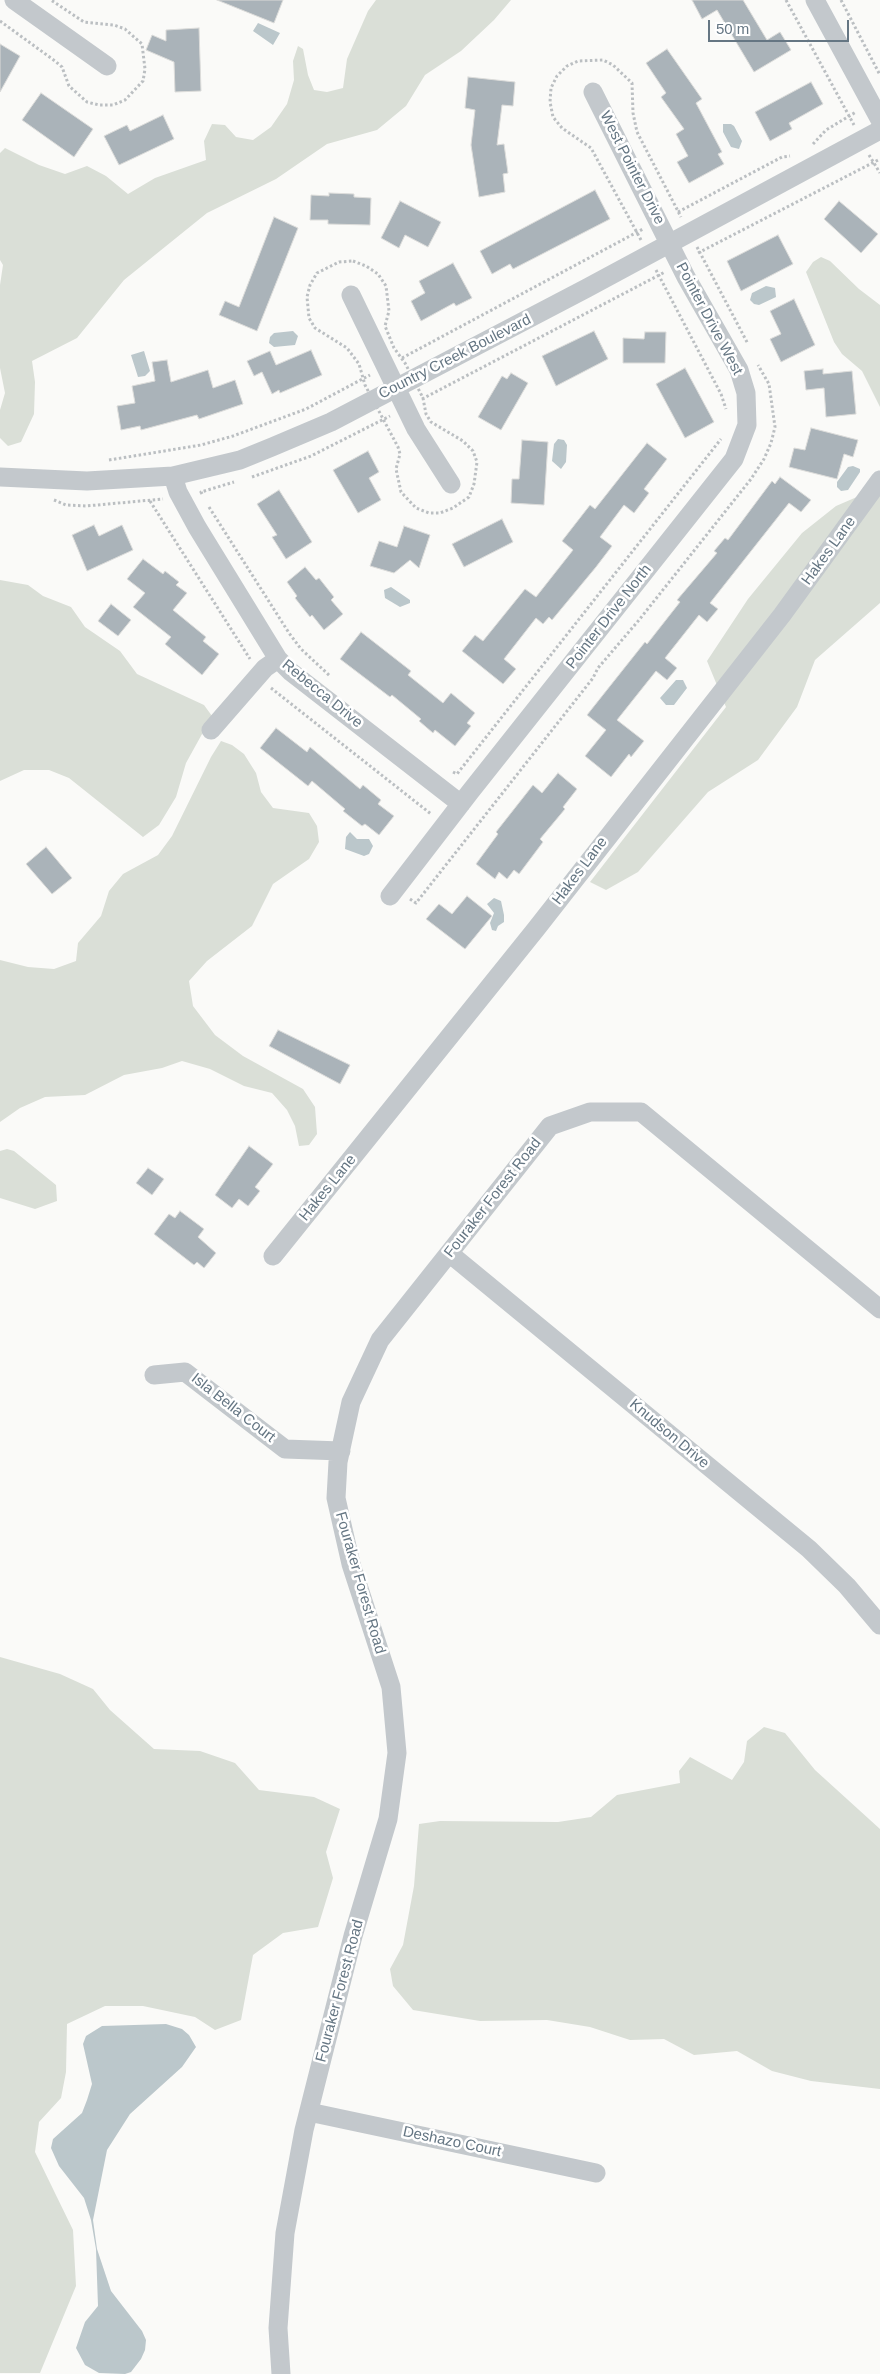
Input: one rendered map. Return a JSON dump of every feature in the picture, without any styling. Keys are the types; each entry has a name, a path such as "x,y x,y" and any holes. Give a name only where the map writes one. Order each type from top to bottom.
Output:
{"street":[{"path":"14,0 106,66"},
{"path":"815,0 876,113"},
{"name":"West Pointer Drive","path":"593,92 670,243"},
{"name":"Country Creek Boulevard","path":"0,477 87,482 173,476 240,460 330,422 648,255 880,130"},
{"name":"Pointer Drive West","path":"670,243 738,370 746,393 747,425"},
{"path":"351,295 416,429 450,484"},
{"name":"Pointer Drive North","path":"392,893 734,460 747,425"},
{"name":"Rebecca Drive","path":"173,476 178,492 197,527 278,659 461,804"},
{"name":"Hakes Lane","path":"273,1256 536,929 782,615 880,480"},
{"path":"211,730 265,668 278,659"},
{"name":"Fouraker Forest Road","path":"280,2374 278,2328 286,2233 309,2112 353,1936 388,1820 397,1753 391,1687 351,1564 336,1498 341,1451 351,1402 380,1340 550,1126 590,1112 641,1112 880,1309"},
{"name":"Knudson Drive","path":"449,1253 808,1550 847,1586 880,1624"},
{"name":"Isla Bella Court","path":"154,1375 185,1372 285,1449 341,1451"},
{"name":"Deshazo Court","path":"309,2112 596,2173"}],"path":[{"path":"786,0 880,173"},
{"path":"841,0 880,75"},
{"path":"727,413 721,394 591,148 562,128 554,117 550,102 551,88 557,76 567,66 578,61 603,60 613,65 632,83 633,113 637,132 749,346"},
{"path":"808,149 826,130 850,116 876,113"},
{"path":"103,462 116,458 201,445 233,436 306,410 782,157 795,155"},
{"path":"392,893 416,903 593,678 598,668 614,651 755,472 771,443 775,426 769,384 757,363"},
{"path":"449,768 457,774 722,436"},
{"path":"208,505 301,649 332,678"}],"shaded area":[{"path":"376,0 511,0 494,20 461,51 425,75 406,106 377,130 327,144 276,179 207,213 124,280 77,338 32,361 35,382 34,414 21,442 8,446 0,438 0,410 5,393 0,368 0,285 3,265 0,260 0,153 5,148 39,165 65,174 87,166 106,176 128,194 155,178 206,160 204,141 212,124 225,125 236,137 253,140 271,127 287,104 294,80 293,61 298,46 303,49 308,75 314,90 327,92 343,88 347,59 368,11"},
{"path":"258,23 280,33 273,45 253,31"},
{"path":"723,124 734,126 742,141 739,149 731,147 723,132"},
{"path":"821,257 830,261 859,289 880,305 880,407 862,371 842,354 834,342 806,272 813,262"},
{"path":"766,286 775,288 776,297 759,305 754,304 750,300 752,293"},
{"path":"293,331 298,336 295,345 274,347 269,343 270,337 274,333"},
{"path":"144,351 150,371 145,376 138,377 131,355"},
{"path":"558,439 564,440 567,445 566,462 561,469 552,461 554,444"},
{"path":"853,466 860,469 860,472 848,490 841,491 837,487 837,482 848,467"},
{"path":"880,487 880,603 815,660 797,707 758,760 708,792 638,872 606,890 590,882 726,707 707,661 748,599 802,533 836,506"},
{"path":"0,580 28,585 43,596 71,607 85,627 120,651 137,674 204,705 212,716 186,763 176,797 159,825 143,837 69,778 49,770 24,770 0,781"},
{"path":"391,587 410,600 410,603 400,607 385,598 384,590"},
{"path":"676,680 683,680 687,688 674,705 666,705 660,698"},
{"path":"221,741 232,745 244,754 256,773 261,792 273,808 309,813 317,826 319,842 309,859 273,884 252,926 207,961 189,981 193,1006 215,1035 243,1056 303,1089 315,1107 317,1134 309,1145 299,1146 295,1126 287,1110 272,1093 244,1086 210,1069 182,1061 162,1068 124,1075 85,1095 45,1097 20,1108 0,1122 0,960 28,967 54,969 76,961 78,943 101,916 109,891 123,874 158,855 172,836 211,757"},
{"path":"350,832 357,839 369,839 373,846 369,854 364,856 345,849 346,837"},
{"path":"494,898 501,901 504,915 504,922 498,926 496,931 492,930 490,923 494,913 487,904"},
{"path":"7,1149 14,1151 56,1185 57,1201 35,1209 0,1198 0,1151"},
{"path":"0,1657 60,1674 93,1689 110,1710 154,1749 200,1751 235,1763 259,1790 314,1797 340,1809 326,1852 333,1878 318,1927 283,1933 253,1955 241,2020 215,2030 195,2017 143,2006 105,2006 67,2024 66,2072 61,2098 39,2122 35,2152 73,2230 76,2286 40,2373 0,2373"},
{"path":"764,1727 785,1733 815,1770 880,1829 880,2089 811,2081 772,2071 737,2051 694,2055 664,2039 630,2040 590,2027 547,2020 480,2021 413,2010 393,1986 390,1969 403,1945 414,1886 419,1824 440,1821 558,1822 591,1817 617,1795 680,1783 679,1771 690,1757 732,1780 744,1762 747,1741"},
{"path":"166,2024 182,2029 189,2035 196,2047 182,2067 130,2114 107,2150 93,2220 97,2249 111,2291 142,2331 146,2340 145,2350 131,2372 125,2374 99,2373 85,2365 76,2348 85,2322 98,2306 96,2249 91,2220 84,2198 59,2166 51,2148 53,2139 82,2113 92,2084 83,2044 86,2036 102,2026"}],"building":[{"path":"217,0 283,0 274,23"},
{"path":"692,0 743,0 767,40 780,32 791,50 754,72 717,10 702,19"},
{"path":"199,28 201,91 175,92 174,62 146,50 152,35 166,41 166,30"},
{"path":"0,44 20,56 0,92"},
{"path":"667,49 702,99 696,103 722,152 718,154 724,164 689,183 677,162 688,156 676,134 684,129 661,97 666,93 646,63"},
{"path":"468,77 515,82 513,106 502,105 497,145 504,144 508,173 503,174 505,192 479,197 471,145 475,110 465,108"},
{"path":"811,82 823,104 789,123 792,129 770,141 755,112"},
{"path":"41,93 93,129 74,157 22,120"},
{"path":"163,115 174,139 119,165 104,136 127,125 130,131"},
{"path":"595,190 610,219 513,269 510,264 492,274 480,251"},
{"path":"329,193 354,194 354,197 371,198 370,225 328,224 328,220 310,220 311,195 329,196"},
{"path":"400,201 441,222 428,247 405,235 399,248 381,238"},
{"path":"839,201 878,234 861,253 824,219"},
{"path":"274,217 298,228 257,331 219,315 225,301 239,307"},
{"path":"778,235 793,264 741,291 727,261"},
{"path":"453,263 472,298 456,306 454,303 421,321 411,301 425,293 419,281"},
{"path":"794,299 815,345 781,362 770,339 781,334 770,311"},
{"path":"594,331 608,359 556,386 542,356"},
{"path":"645,332 666,332 665,363 623,363 623,338 644,339"},
{"path":"311,350 322,375 280,393 279,390 272,394 262,372 254,376 247,361 270,351 276,365"},
{"path":"167,360 171,382 208,370 213,388 235,380 243,404 199,419 197,415 141,430 140,426 121,430 117,406 135,403 132,386 155,381 152,362"},
{"path":"685,368 714,422 685,438 656,384"},
{"path":"823,369 823,374 852,371 856,414 826,417 824,388 806,390 804,371"},
{"path":"511,373 528,383 501,430 478,417 502,376 507,379"},
{"path":"811,428 858,440 853,457 844,454 837,479 789,467 794,448 805,450"},
{"path":"522,440 548,442 544,505 511,503 512,479 519,479"},
{"path":"647,443 667,459 644,489 649,493 634,513 624,505 600,537 612,546 596,567 552,620 549,617 543,624 536,618 504,659 516,669 503,684 462,651 475,635 483,641 525,589 536,597 573,550 562,541 590,505 595,509"},
{"path":"368,451 379,472 369,478 381,500 358,513 333,470"},
{"path":"780,477 811,500 801,512 789,503 710,603 718,609 707,622 699,615 665,658 677,668 667,680 656,671 617,720 644,741 631,757 629,754 611,777 585,756 606,730 587,715 645,642 647,644 680,602 677,600 717,553 714,551 725,538 728,540 772,481 775,484"},
{"path":"279,490 312,542 286,559 272,537 277,535 257,504"},
{"path":"502,519 513,542 464,567 452,544"},
{"path":"94,525 99,536 122,525 133,550 87,571 72,535"},
{"path":"404,526 430,535 419,568 410,560 394,573 370,566 379,541 397,547"},
{"path":"143,559 163,574 165,571 179,582 176,585 187,593 173,610 206,637 203,641 219,654 202,675 165,644 171,637 133,607 145,593 127,579"},
{"path":"305,567 316,580 319,578 334,597 331,600 343,614 324,630 312,615 310,617 295,598 297,596 287,582"},
{"path":"111,604 131,620 118,636 98,621"},
{"path":"361,632 411,671 408,675 443,703 451,693 475,713 467,723 471,726 455,746 435,730 433,733 419,721 421,719 392,695 390,697 340,659"},
{"path":"276,728 307,752 310,747 360,789 363,785 381,800 378,804 394,816 379,835 365,824 362,826 343,811 345,809 312,781 308,786 260,748"},
{"path":"558,773 577,789 563,807 565,809 540,839 543,842 519,874 514,870 507,879 499,872 495,879 476,864 498,834 496,832 533,785 542,793"},
{"path":"46,847 72,878 52,894 26,864"},
{"path":"467,896 492,916 465,949 426,919 439,904 452,914"},
{"path":"278,1030 350,1065 340,1084 269,1046"},
{"path":"249,1146 273,1164 255,1187 260,1191 248,1206 239,1199 232,1208 215,1195"},
{"path":"148,1168 164,1179 152,1195 136,1183"},
{"path":"180,1211 204,1229 198,1237 216,1253 204,1268 197,1262 194,1265 154,1234 169,1214 175,1218"}]}
